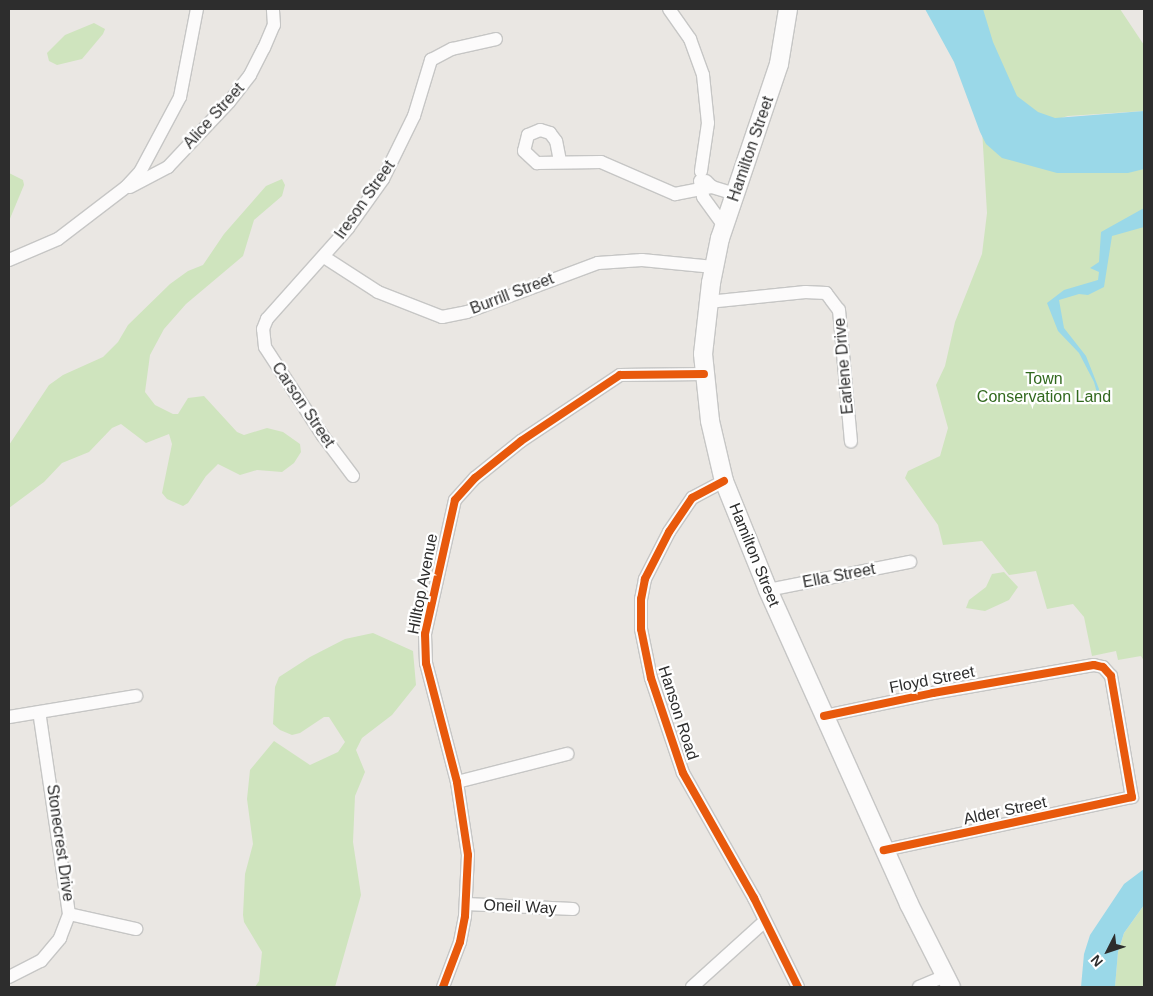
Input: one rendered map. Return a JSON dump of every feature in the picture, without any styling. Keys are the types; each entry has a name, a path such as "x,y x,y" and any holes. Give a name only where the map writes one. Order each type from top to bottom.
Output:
{"main road":[{"name":"Hamilton Street","path":"788,9 784,39 775,76 724,226 714,267 708,302 704,374 710,421 724,480 768,590 884,850 948,982"}],"street":[{"path":"9,260 58,239 117,194 140,172 180,97 197,9"},
{"name":"Alice Street","path":"117,194 168,167 229,102 250,76 264,48 274,24 273,9"},
{"path":"669,9 690,39 703,75 708,123 701,171 706,188 707,205 724,226"},
{"path":"778,9 784,39"},
{"name":"Ireson Street","path":"263,329 270,316 324,257 371,198 396,156 414,116 431,60 452,49 496,39"},
{"path":"560,161 592,160 611,164 669,193 682,194 706,188 735,194"},
{"name":"Burrill Street","path":"324,257 378,292 442,318 467,312 598,262 642,260 714,267"},
{"name":"Earlene Drive","path":"708,302 805,292 826,293 840,310 851,441"},
{"name":"Carson Street","path":"263,329 266,347 323,436 353,476"},
{"name":"Hilltop Avenue","path":"443,987 460,942 466,904 468,855 457,782 430,680 425,634 455,500 475,478 521,441 620,375 704,374"},
{"name":"Hanson Road","path":"724,480 692,498 669,532 645,579 641,598 641,629 651,678 674,752 765,921 798,987"},
{"name":"Ella Street","path":"768,590 910,562"},
{"name":"Floyd Street","path":"824,716 1046,673 1094,665 1103,667 1111,676 1132,798"},
{"path":"9,717 136,696"},
{"name":"Stonecrest Drive","path":"9,977 41,961 60,938 69,914 39,712"},
{"path":"457,782 567,754"},
{"name":"Alder Street","path":"884,850 1132,798"},
{"name":"Oneil Way","path":"466,904 573,909"},
{"path":"69,914 136,929"},
{"path":"692,987 765,921"},
{"path":"919,987 948,982"}],"green space":[{"path":"973,9 1120,9 1144,45 1144,111 1068,116 1051,121 1018,117"},
{"path":"94,23 105,29 82,59 57,65 49,61 47,53 65,35"},
{"name":"Town Conservation Land","path":"982,129 1144,146 1144,661 1141,656 1118,660 1116,651 1092,656 1084,617 1073,604 1047,609 1036,571 1009,575 982,541 943,545 938,525 905,478 908,471 940,456 948,428 936,385 945,366 955,322 982,254 987,213"},
{"path":"9,173 23,180 24,185 9,221"},
{"path":"282,179 285,185 282,196 254,220 243,256 186,304 164,329 150,355 145,392 155,405 173,414 178,414 188,398 204,396 237,432 244,435 267,428 283,432 300,444 301,452 294,463 282,472 257,470 240,475 218,464 206,476 188,503 183,506 167,499 162,493 172,444 169,434 146,443 121,424 112,428 89,452 62,463 44,482 9,508 9,445 49,385 63,375 103,357 118,342 128,325 170,284 188,271 203,265 224,234 266,186"},
{"path":"1004,572 1018,587 1009,600 985,611 966,608 969,600 986,587 992,574"},
{"path":"373,633 413,651 416,685 392,715 362,738 356,750 365,772 355,796 353,842 361,895 335,987 255,987 259,981 262,952 244,922 243,915 245,874 253,844 247,799 250,770 274,741 310,765 338,752 345,742 329,717 324,717 300,733 292,735 280,730 273,724 275,687 279,677 310,657 345,639"},
{"path":"1144,905 1144,987 1115,987 1118,952 1124,933"}],"water":[{"path":"925,9 983,9 993,42 1017,96 1038,112 1055,118 1144,111 1144,169 1128,173 1057,173 1002,158 986,144 954,62"},
{"path":"1144,208 1144,227 1112,236 1104,287 1088,295 1079,294 1059,300 1064,328 1086,356 1099,389 1098,398 1084,400 1097,393 1094,382 1079,353 1058,331 1047,303 1064,290 1098,280 1099,272 1090,268 1099,262 1101,232"},
{"path":"1144,869 1144,905 1124,933 1118,952 1115,987 1081,987 1084,954 1090,935 1124,884"}],"cycle path":[{"path":"443,987 460,942 465,916 468,855 457,782 426,663 425,634 455,500 475,478 521,441 620,375 704,374"},
{"path":"724,481 692,498 669,532 645,579 641,599 641,629 651,678 683,773 754,898 798,987"},
{"path":"824,716 933,693 1094,665 1103,667 1111,676 1132,797 884,850"}]}
